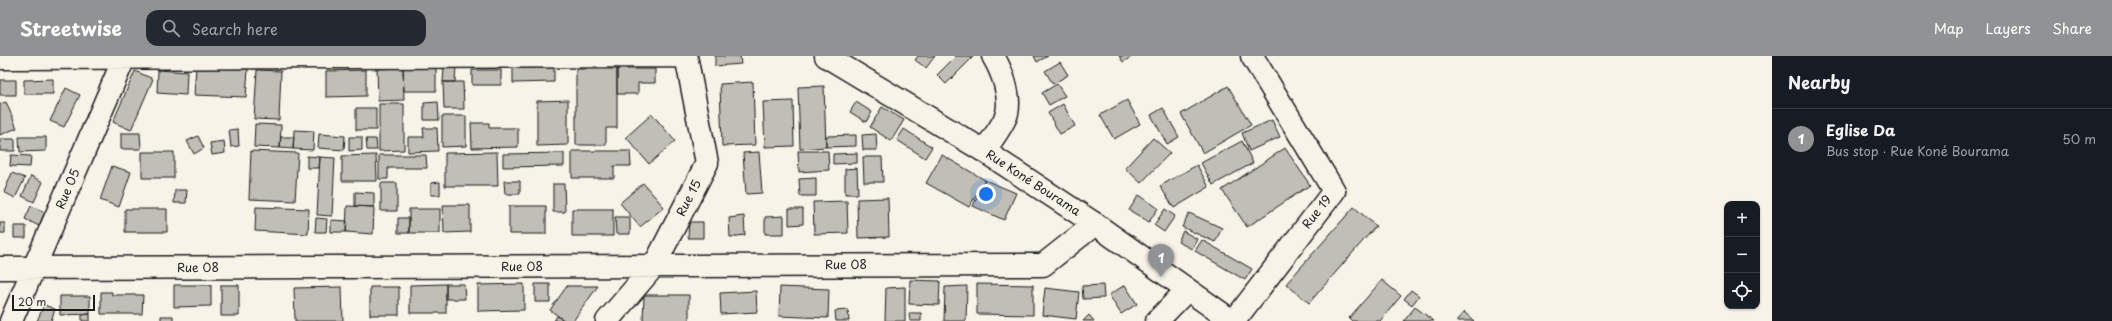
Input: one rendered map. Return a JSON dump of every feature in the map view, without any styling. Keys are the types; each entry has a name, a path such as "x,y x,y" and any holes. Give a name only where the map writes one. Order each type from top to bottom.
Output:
{"main road":[{"path":"0,58 686,56"},
{"name":"Rue 15","path":"607,321 654,266 707,163 686,56"},
{"name":"Rue Koné Bourama","path":"826,56 984,151 1096,224 1187,290 1233,321"},
{"path":"984,151 1007,114 1006,92 999,67 993,56"},
{"name":"Rue 19","path":"1233,321 1334,191 1252,56"},
{"name":"Rue 05","path":"11,321 124,57"},
{"name":"Rue 08","path":"0,268 1043,265 1096,224"},
{"path":"1157,321 1187,290"}],"building":[{"path":"715,56 740,56 741,64 715,66"},
{"path":"918,56 935,56 926,68 915,60"},
{"path":"956,56 974,56 946,84 937,75"},
{"path":"1034,56 1048,56 1037,62"},
{"path":"1119,56 1133,56 1123,62"},
{"path":"1060,62 1068,75 1053,84 1045,71"},
{"path":"196,67 248,69 246,97 194,95"},
{"path":"456,67 455,82 443,82 444,68"},
{"path":"554,67 554,82 513,83 513,68"},
{"path":"403,68 436,68 436,91 404,91"},
{"path":"403,68 404,100 378,101 377,69"},
{"path":"576,69 617,69 617,128 606,128 606,145 576,145"},
{"path":"617,69 655,69 655,83 638,83 638,94 617,94"},
{"path":"158,70 187,72 186,95 157,93"},
{"path":"257,70 281,71 279,120 254,119"},
{"path":"366,70 366,96 326,97 326,71"},
{"path":"472,70 501,70 501,85 472,85"},
{"path":"135,71 153,79 131,130 113,122"},
{"path":"53,79 53,94 24,94 24,80"},
{"path":"0,80 16,80 16,95 0,95"},
{"path":"443,82 463,82 464,109 444,109"},
{"path":"753,82 755,145 722,146 720,84"},
{"path":"1057,84 1065,96 1049,105 1042,93"},
{"path":"824,86 826,147 800,149 798,87"},
{"path":"1228,86 1251,125 1203,153 1181,114"},
{"path":"66,88 80,95 64,127 50,121"},
{"path":"568,100 568,145 537,146 537,101"},
{"path":"1127,100 1140,124 1114,139 1100,115"},
{"path":"793,101 794,146 765,147 763,102"},
{"path":"6,102 17,128 0,135 0,104"},
{"path":"438,102 439,120 424,120 424,103"},
{"path":"856,102 872,112 866,122 850,112"},
{"path":"379,104 404,104 404,150 379,151"},
{"path":"1063,104 1075,126 1060,134 1048,113"},
{"path":"882,107 904,120 891,141 870,127"},
{"path":"356,108 376,108 376,130 356,130"},
{"path":"1163,108 1179,137 1167,144 1151,115"},
{"path":"652,114 675,141 649,164 626,137"},
{"path":"442,116 466,116 466,146 442,147"},
{"path":"1272,120 1280,137 1249,151 1242,133"},
{"path":"471,123 489,123 489,128 518,128 518,147 472,148"},
{"path":"255,124 281,125 280,148 254,147"},
{"path":"423,128 437,128 438,151 408,152 408,137 424,137"},
{"path":"238,129 239,146 231,147 229,130"},
{"path":"904,129 932,147 925,158 897,140"},
{"path":"294,130 314,131 313,150 293,149"},
{"path":"121,133 140,133 141,149 121,149"},
{"path":"319,134 345,136 344,150 318,148"},
{"path":"876,134 877,150 863,150 862,135"},
{"path":"856,135 856,146 826,147 826,136"},
{"path":"198,136 204,148 194,154 187,141"},
{"path":"19,137 46,137 46,151 20,152"},
{"path":"281,137 294,137 293,149 280,148"},
{"path":"349,137 362,137 362,150 349,151"},
{"path":"1153,138 1170,153 1141,183 1125,168"},
{"path":"0,139 15,139 15,151 0,151"},
{"path":"366,139 376,139 377,150 367,150"},
{"path":"224,141 225,153 212,155 210,143"},
{"path":"1242,141 1253,163 1213,185 1201,163"},
{"path":"1285,148 1310,185 1247,227 1222,190"},
{"path":"251,151 298,153 295,201 249,199"},
{"path":"572,151 630,151 631,166 614,166 614,178 572,178"},
{"path":"798,151 828,151 829,170 799,172"},
{"path":"142,152 174,152 174,178 142,178"},
{"path":"497,152 498,186 445,186 445,153"},
{"path":"759,152 762,193 746,194 743,153"},
{"path":"564,153 564,166 503,167 503,154"},
{"path":"857,153 857,163 833,164 833,154"},
{"path":"11,155 31,156 30,167 10,166"},
{"path":"376,155 377,181 342,181 342,156"},
{"path":"379,155 426,155 427,168 388,168 388,179 379,179"},
{"path":"942,155 985,180 969,207 926,183"},
{"path":"307,156 320,157 319,168 307,168"},
{"path":"320,157 335,158 332,216 317,215"},
{"path":"863,157 882,157 883,182 864,182"},
{"path":"1197,165 1209,187 1174,208 1160,186"},
{"path":"112,166 131,172 119,207 100,200"},
{"path":"857,168 858,194 845,194 845,169"},
{"path":"12,173 25,178 15,198 4,192"},
{"path":"31,176 43,182 34,202 22,196"},
{"path":"816,178 816,196 800,196 799,179"},
{"path":"985,180 1016,193 1004,220 973,206"},
{"path":"504,181 520,181 520,194 505,194"},
{"path":"440,182 440,195 431,195 431,183"},
{"path":"381,183 397,183 397,211 381,211"},
{"path":"643,183 664,207 640,227 620,203"},
{"path":"553,184 564,184 565,212 553,212"},
{"path":"175,190 187,190 186,203 174,203"},
{"path":"355,192 374,193 374,207 355,206"},
{"path":"1139,195 1158,208 1149,222 1129,210"},
{"path":"888,198 889,237 858,238 857,199"},
{"path":"847,201 848,233 814,234 813,202"},
{"path":"443,205 470,205 470,232 444,233"},
{"path":"31,206 45,212 39,226 25,219"},
{"path":"347,206 374,207 373,234 346,232"},
{"path":"509,206 546,206 546,234 509,234"},
{"path":"256,207 309,209 308,234 255,231"},
{"path":"1354,207 1376,226 1309,303 1286,284"},
{"path":"125,209 167,209 167,232 125,232"},
{"path":"409,209 440,209 440,233 409,233"},
{"path":"572,209 613,209 613,236 572,236"},
{"path":"789,209 803,209 803,224 789,225"},
{"path":"1165,209 1175,216 1164,232 1154,225"},
{"path":"1189,213 1222,228 1215,242 1182,227"},
{"path":"744,216 745,235 730,237 729,218"},
{"path":"784,216 784,234 765,234 765,217"},
{"path":"615,217 630,217 630,234 616,234"},
{"path":"316,218 327,219 326,232 315,232"},
{"path":"398,218 409,218 409,233 398,233"},
{"path":"331,220 347,221 346,232 331,232"},
{"path":"689,222 703,222 703,238 688,238"},
{"path":"0,223 5,223 5,233 0,233"},
{"path":"14,226 26,226 26,238 14,238"},
{"path":"1183,231 1197,239 1192,249 1178,242"},
{"path":"1202,240 1252,269 1245,280 1195,251"},
{"path":"910,280 940,281 939,305 909,304"},
{"path":"1382,280 1401,296 1380,321 1352,321 1349,318"},
{"path":"446,284 464,284 465,299 446,299"},
{"path":"446,284 446,313 410,313 410,285"},
{"path":"524,284 524,310 478,311 478,285"},
{"path":"535,284 550,284 550,302 535,302"},
{"path":"977,284 1033,285 1033,315 977,314"},
{"path":"174,285 211,285 211,306 174,307"},
{"path":"221,285 239,285 239,316 221,316"},
{"path":"1103,285 1104,298 1083,299 1082,286"},
{"path":"1125,285 1137,304 1121,314 1109,295"},
{"path":"567,286 598,286 573,321 565,321 550,310"},
{"path":"967,286 966,321 944,321 945,287"},
{"path":"342,287 343,321 295,321 294,288"},
{"path":"370,287 399,287 399,315 370,315"},
{"path":"780,287 829,289 828,318 779,316"},
{"path":"905,287 905,321 885,321 886,288"},
{"path":"1045,288 1079,292 1076,319 1042,315"},
{"path":"1411,290 1419,296 1412,305 1404,299"},
{"path":"756,291 757,312 721,314 720,293"},
{"path":"101,292 112,292 112,295 143,295 142,314 101,314"},
{"path":"644,295 689,295 689,321 643,321"},
{"path":"60,296 90,296 90,314 60,315"},
{"path":"44,305 55,309 51,321 37,321"},
{"path":"1415,307 1434,321 1404,321"},
{"path":"848,310 849,321 836,321 835,311"},
{"path":"1464,312 1474,321 1456,321"},
{"path":"909,313 921,313 921,321 910,321"},
{"path":"90,314 90,321 82,321 82,315"},
{"path":"1089,315 1094,321 1083,321"},
{"path":"161,316 173,316 173,321 161,321"},
{"path":"557,316 565,321 554,321"}],"place":[{"name":"Eglise Da","path":"1161,277"}]}
